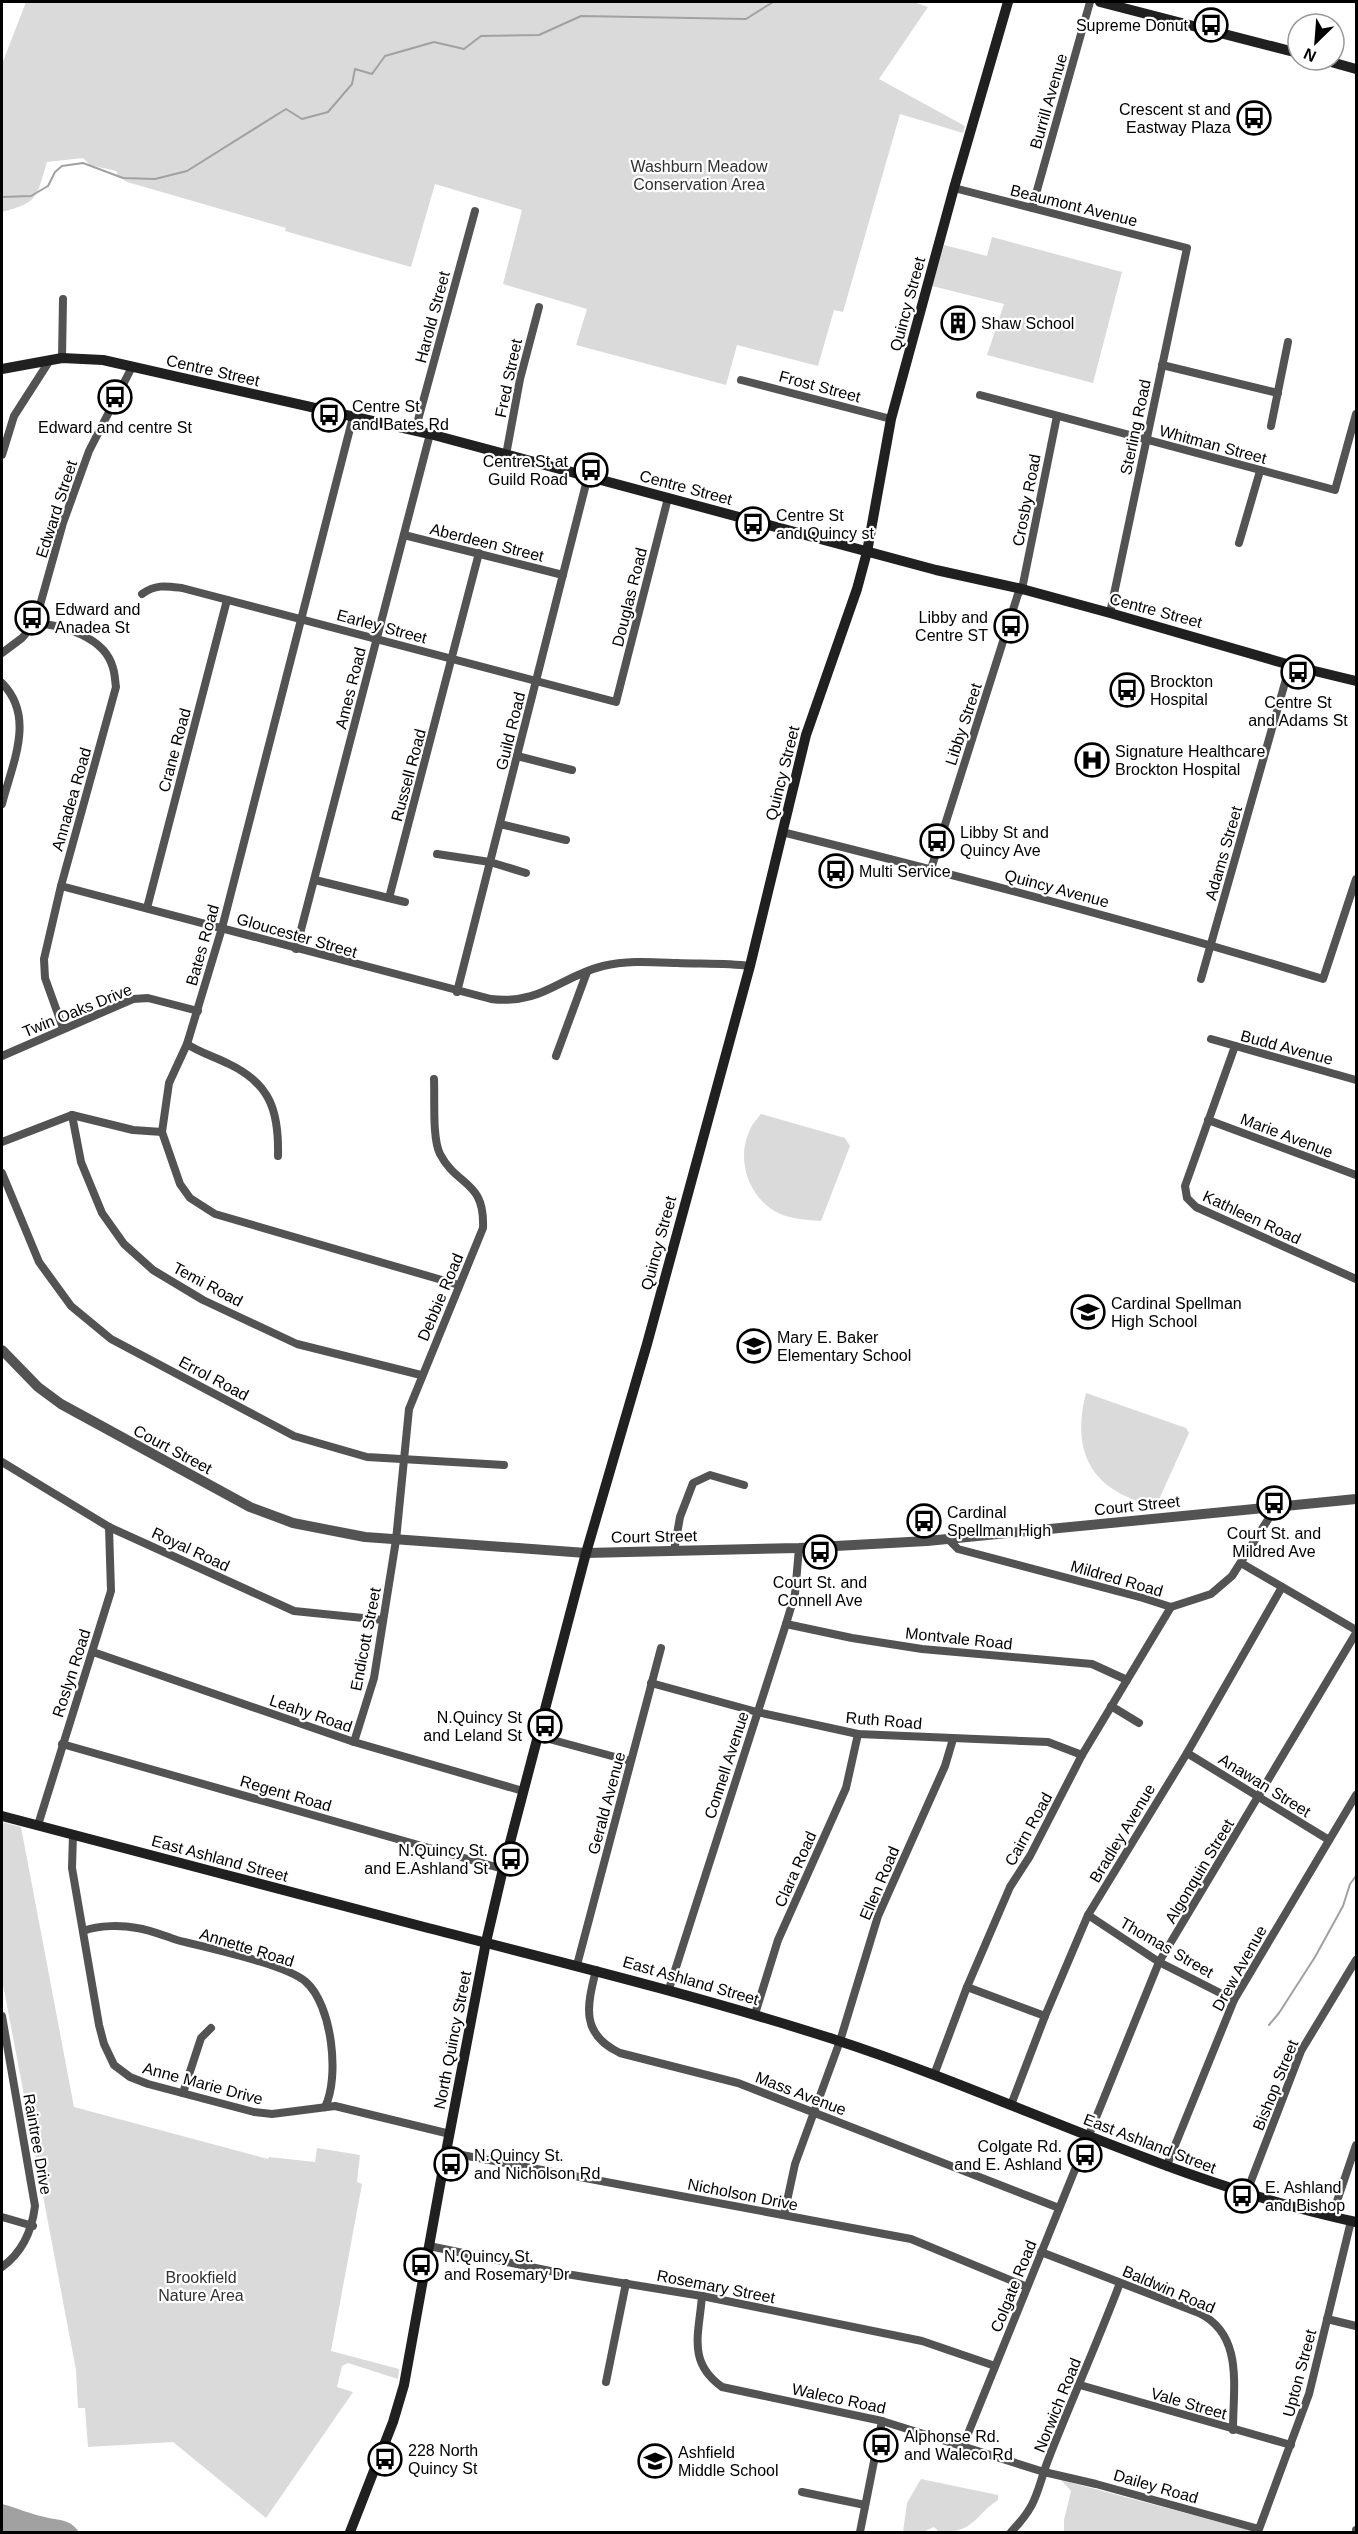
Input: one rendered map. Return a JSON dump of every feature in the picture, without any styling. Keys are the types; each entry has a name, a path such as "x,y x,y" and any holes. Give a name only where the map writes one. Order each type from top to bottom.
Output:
{"main road":[{"name":"Quincy Street","path":"586,1553 750,966 806,735 857,589 867,552 891,419 1008,2"},
{"path":"1100,2 1286,50"},
{"name":"Centre Street","path":"2,369 62,358 104,360 430,434 867,552 1022,589 1290,665 1356,681"},
{"name":"North Quincy Street","path":"350,2532 405,2385 486,1942 586,1553"},
{"name":"East Ashland Street","path":"2,1816 669,1989 755,2014 840,2041 934,2075 1246,2194 1354,2221"}],"street":[{"name":"Burrill Avenue","path":"1032,208 1090,2"},
{"name":"Beaumont Avenue","path":"954,188 1187,248"},
{"name":"Harold Street","path":"415,431 475,211"},
{"name":"Sterling Road","path":"1110,613 1187,248"},
{"path":"62,358 63,299"},
{"name":"Fred Street","path":"506,455 520,379 539,307"},
{"path":"1271,426 1288,342"},
{"path":"2,455 14,416 50,360"},
{"path":"1162,365 1278,393"},
{"name":"Edward Street","path":"2,654 22,638 35,623 63,523 89,451 132,367"},
{"name":"Frost Street","path":"741,380 891,419"},
{"name":"Whitman Street","path":"980,395 1335,490 1356,414"},
{"name":"Crosby Road","path":"1022,589 1057,416"},
{"name":"Bates Road","path":"353,417 222,928 187,1044 169,1083 162,1132 180,1184 190,1198 215,1214 459,1285"},
{"name":"Ames Road","path":"297,949 430,434"},
{"path":"1239,543 1260,471"},
{"name":"Guild Road","path":"457,992 588,476"},
{"name":"Douglas Road","path":"616,702 668,498"},
{"name":"Aberdeen Street","path":"404,535 563,575"},
{"name":"Russell Road","path":"389,898 478,554"},
{"name":"Earley Street","path":"142,594 161,585 227,600 616,702"},
{"name":"Libby Street","path":"931,869 1018,594 1022,589"},
{"name":"Crane Road","path":"147,908 227,600"},
{"name":"Annadea Road","path":"35,623 57,624 94,642 113,666 116,687 61,885 44,959 45,978 63,1028"},
{"name":"Adams Street","path":"1201,979 1290,665"},
{"path":"2,683 10,692 19,710 21,722 2,804"},
{"path":"517,756 572,770"},
{"path":"500,824 566,840"},
{"name":"Quincy Avenue","path":"782,832 931,869 1211,944 1323,979 1356,879"},
{"path":"437,854 490,862 526,873"},
{"path":"315,879 405,902"},
{"name":"Gloucester Street","path":"61,885 457,992 491,999 525,999 605,965 629,962 750,966"},
{"path":"556,1056 587,972"},
{"name":"Twin Oaks Drive","path":"2,1056 133,999 148,998 198,1011"},
{"name":"Budd Avenue","path":"1211,1040 1356,1080"},
{"path":"187,1044 230,1064 259,1084 271,1100 276,1112 278,1156"},
{"name":"Kathleen Road","path":"1234,1046 1185,1186 1187,1198 1191,1203 1356,1280"},
{"name":"Debbie Road","path":"396,1540 409,1408 483,1228 484,1210 478,1194 439,1153 434,1079"},
{"path":"2,1142 72,1115 133,1130 162,1132"},
{"name":"Temi Road","path":"72,1115 81,1162 102,1213 124,1244 153,1270 203,1300 297,1344 422,1375"},
{"name":"Marie Avenue","path":"1208,1120 1356,1175"},
{"name":"Errol Road","path":"2,1173 39,1262 72,1306 111,1340 294,1436 367,1457 504,1465"},
{"name":"Court Street","path":"2,1350 38,1387 61,1404 250,1507 294,1523 335,1533 396,1540 586,1553 799,1548 948,1539 1276,1507 1355,1497"},
{"name":"Royal Road","path":"3,1467 110,1527 294,1611 383,1620"},
{"path":"674,1551 680,1517 693,1483 710,1475 744,1485"},
{"name":"Mildred Road","path":"948,1539 958,1549 1171,1607 1211,1594 1225,1583 1276,1507"},
{"name":"Roslyn Road","path":"38,1825 111,1591 110,1527"},
{"name":"Endicott Street","path":"354,1742 374,1678 396,1540"},
{"name":"Connell Avenue","path":"669,1989 795,1594 799,1548"},
{"path":"1240,1563 1356,1632"},
{"name":"Bradley Avenue","path":"1011,2106 1045,2016 1088,1916 1187,1753 1282,1587"},
{"name":"Cairn Road","path":"934,2075 967,1987 1010,1887 1030,1856 1082,1755 1171,1607"},
{"name":"Montvale Road","path":"786,1624 852,1638 922,1649 1092,1664 1127,1680"},
{"name":"Algonquin Street","path":"1088,2135 1159,1962 1356,1632"},
{"name":"Gerald Avenue","path":"577,1965 661,1648"},
{"name":"Leahy Road","path":"93,1652 354,1742 523,1791"},
{"name":"Ruth Road","path":"651,1683 757,1712 858,1734 1048,1742 1082,1755"},
{"path":"1111,1706 1139,1723"},
{"name":"Clara Road","path":"755,2014 778,1940 846,1788 858,1734"},
{"path":"538,1736 630,1761"},
{"name":"Ellen Road","path":"784,2215 795,2164 840,2041 878,1916 942,1774 952,1739"},
{"name":"Regent Road","path":"62,1744 503,1869"},
{"name":"Anawan Street","path":"1187,1753 1329,1840"},
{"name":"Drew Avenue","path":"1167,2165 1234,2000 1356,1795"},
{"name":"Anne Marie Drive","path":"73,1834 72,1868 83,1931 104,2044 114,2065 130,2077 254,2112 272,2114 325,2107 345,2108 450,2134"},
{"name":"Thomas Street","path":"1088,1916 1159,1962 1234,2000"},
{"name":"Annette Road","path":"83,1931 111,1926 138,1928 277,1968 305,1981 316,1992 325,2011 329,2032 331,2086 325,2107"},
{"name":"Bishop Street","path":"1246,2194 1301,2051 1356,1959"},
{"name":"Mass Avenue","path":"596,1970 589,1998 589,2020 594,2032 610,2048 620,2053 738,2083 1059,2208"},
{"path":"967,1987 1045,2016"},
{"name":"Raintree Drive","path":"2,2016 6,2060 34,2192 33,2226 19,2251 2,2267"},
{"path":"183,2093 201,2038 211,2028"},
{"name":"Colgate Road","path":"963,2446 1088,2135"},
{"path":"1332,2216 1356,2145"},
{"name":"Nicholson Drive","path":"446,2152 911,2239 1027,2287"},
{"path":"2,2217 33,2226"},
{"name":"Upton Street","path":"1259,2529 1309,2394 1354,2221"},
{"name":"Rosemary Street","path":"429,2246 560,2273 702,2296 922,2341 995,2366"},
{"name":"Baldwin Road","path":"1041,2252 1199,2313 1219,2326 1228,2340 1232,2362 1233,2430"},
{"path":"606,2382 626,2283"},
{"name":"Norwich Road","path":"1011,2532 1032,2508 1044,2472 1120,2283"},
{"name":"Waleco Road","path":"702,2296 697,2354 708,2377 722,2387 882,2421 1044,2472"},
{"path":"1327,2319 1356,2326"},
{"name":"Vale Street","path":"1080,2385 1292,2445"},
{"path":"860,2532 882,2421"},
{"name":"Dailey Road","path":"1044,2472 1259,2529"},
{"path":"802,2492 865,2505"}],"green space":[{"name":"Washburn Meadow Conservation Area","path":"26,2 913,2 928,7 879,79 965,126 963,133 900,114 843,312 834,310 818,366 737,345 726,385 576,345 587,309 503,284 522,210 435,184 411,267 127,182 119,177 116,171 90,165 83,158 47,162 35,196 24,205 2,212 2,64"},
{"path":"992,237 1122,272 1093,383 987,355 1004,304 932,286 944,245 987,256"},
{"path":"761,1114 845,1138 850,1146 821,1221 780,1214 769,1208 753,1189 745,1166 744,1153 751,1128"},
{"path":"1086,1393 1186,1428 1189,1433 1156,1506 1117,1492 1102,1481 1092,1468 1085,1453 1081,1435"},
{"name":"Brookfield Nature Area","path":"2,1822 21,1827 74,2107 268,2159 269,2157 315,2162 317,2148 360,2155 357,2182 362,2184 331,2351 399,2369 398,2379 348,2363 342,2366 337,2387 353,2392 266,2518 173,2442 88,2447 85,2408 78,2408 76,2370 2,1979"},
{"path":"921,2479 998,2495 998,2500 972,2523 959,2530 939,2532 934,2527 923,2532 903,2532 907,2503"},
{"path":"1061,2480 1257,2532 1064,2532 1064,2520 1071,2491"}],"shaded area":[{"path":"2,2504 68,2522 79,2532 2,2532"}],"waterway":[{"path":"2,197 31,196 48,186 55,172 62,166 83,163 123,178 155,179 187,171 286,109 302,119 328,112 352,84 355,69 372,74 385,56 434,42 464,49 481,36 539,35 581,16 746,19 773,2"},
{"path":"1269,2025 1315,1957 1343,1906 1350,1884 1356,1876"}],"place":[{"name":"Supreme Donut","path":"1211,25"},
{"name":"Crescent st and Eastway Plaza","path":"1254,118"},
{"name":"Shaw School","path":"958,323"},
{"name":"Edward and centre St","path":"115,397"},
{"name":"Centre St and Bates Rd","path":"329,415"},
{"name":"Centre St at Guild Road","path":"591,470"},
{"name":"Centre St and Quincy st","path":"753,524"},
{"name":"Edward and Anadea St","path":"32,618"},
{"name":"Libby and Centre ST","path":"1011,626"},
{"name":"Centre St and Adams St","path":"1298,672"},
{"name":"Brockton Hospital","path":"1127,690"},
{"name":"Signature Healthcare Brockton Hospital","path":"1092,760"},
{"name":"Libby St and Quincy Ave","path":"937,841"},
{"name":"Multi Service","path":"836,871"},
{"name":"Cardinal Spellman High School","path":"1088,1312"},
{"name":"Mary E. Baker Elementary School","path":"754,1346"},
{"name":"Court St. and Mildred Ave","path":"1274,1503"},
{"name":"Cardinal Spellman High","path":"924,1521"},
{"name":"Court St. and Connell Ave","path":"820,1552"},
{"name":"N.Quincy St and Leland St","path":"545,1726"},
{"name":"N.Quincy St. and E.Ashland St","path":"511,1859"},
{"name":"Colgate Rd. and E. Ashland","path":"1085,2155"},
{"name":"N.Quincy St. and Nicholson Rd","path":"451,2164"},
{"name":"E. Ashland and Bishop","path":"1242,2196"},
{"name":"N.Quincy St. and Rosemary Dr","path":"421,2265"},
{"name":"Alphonse Rd. and Waleco Rd","path":"881,2445"},
{"name":"228 North Quincy St","path":"385,2459"},
{"name":"Ashfield Middle School","path":"655,2461"}]}
